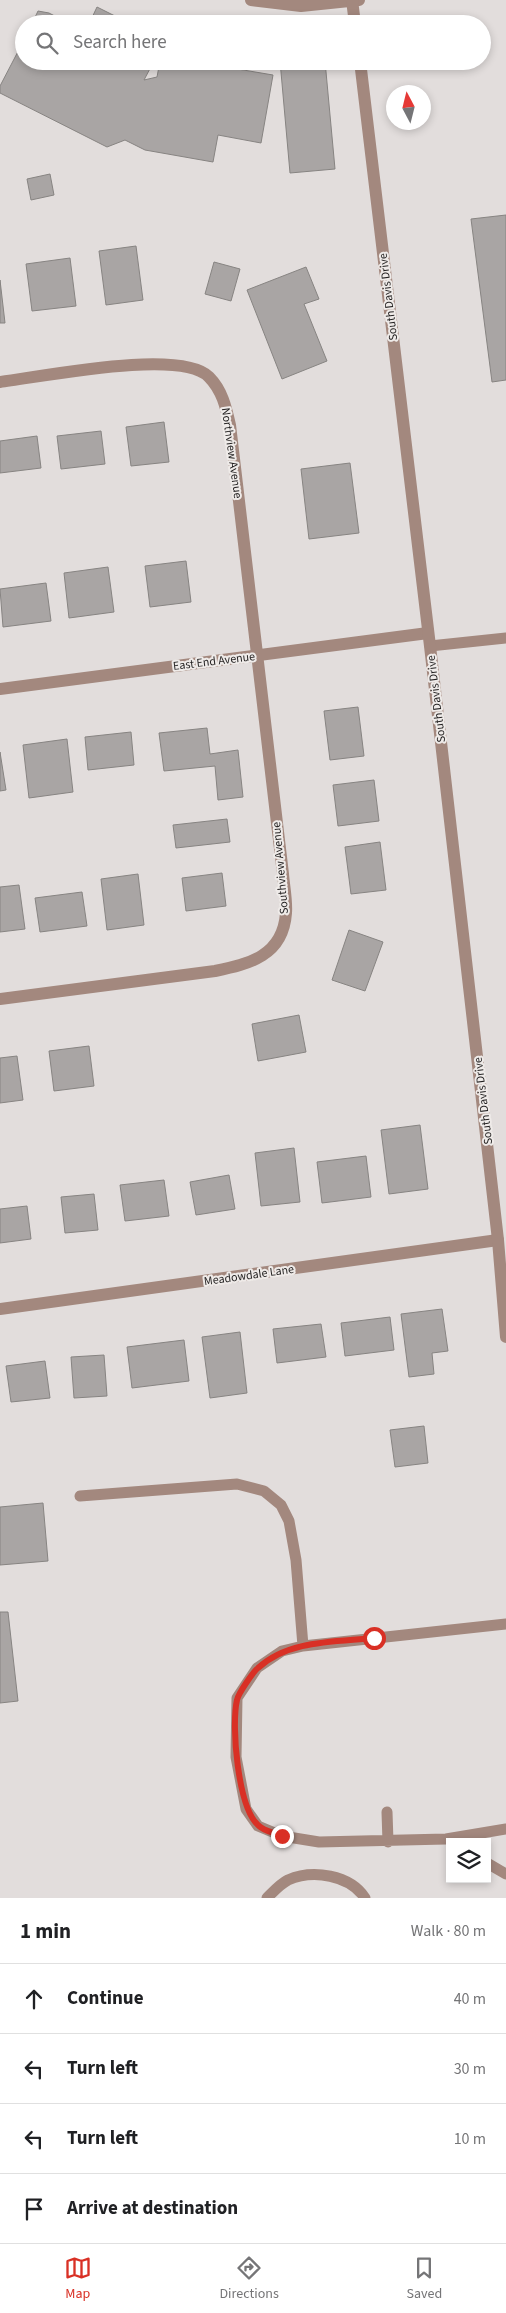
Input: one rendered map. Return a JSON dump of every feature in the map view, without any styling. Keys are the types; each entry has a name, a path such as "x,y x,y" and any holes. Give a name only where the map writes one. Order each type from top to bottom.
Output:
{"street":[{"path":"251,0 301,6 355,1 355,15"},
{"name":"South Davis Drive","path":"361,70 430,646 498,1240 506,1337"},
{"name":"Northview Avenue","path":"0,382 160,363 190,366 208,376 224,398 230,425 256,656"},
{"name":"East End Avenue","path":"0,689 428,633"},
{"name":"Southview Avenue","path":"0,999 214,971 247,964 268,953 280,937 286,914 283,874 256,656"},
{"name":"Meadowdale Lane","path":"0,1310 498,1240"}],"lane":[{"path":"430,646 506,638"},
{"path":"80,1496 237,1484 264,1491 281,1506 289,1522 296,1560 303,1646"},
{"path":"446,1841 320,1842 282,1836 258,1826 246,1809 236,1757 237,1698 257,1668 282,1651 303,1646 506,1624"},
{"path":"387,1812 388,1842"},
{"path":"462,1838 506,1829"},
{"path":"491,1865 506,1874"},
{"path":"268,1898 288,1880 308,1876 337,1877 360,1890 365,1898"}],"building":[{"path":"97,7 113,15 93,15"},
{"path":"38,11 53,15 36,15"},
{"path":"15,57 15,70 149,70 144,80 157,77 158,70 243,70 273,75 261,143 218,135 213,162 145,150 125,140 107,147 0,93 0,86"},
{"path":"281,70 326,70 335,169 290,173"},
{"path":"50,174 54,195 31,200 27,179"},
{"path":"506,215 506,380 492,382 471,219"},
{"path":"136,246 143,300 106,305 99,251"},
{"path":"70,258 76,306 32,311 26,264"},
{"path":"214,262 240,269 231,301 205,294"},
{"path":"306,267 319,299 304,304 327,361 282,379 247,290"},
{"path":"0,280 5,323 0,323"},
{"path":"164,422 169,462 131,466 126,427"},
{"path":"101,431 105,464 61,469 57,436"},
{"path":"37,436 41,468 0,473 0,441"},
{"path":"350,463 359,533 309,539 301,469"},
{"path":"186,561 191,602 150,607 145,566"},
{"path":"108,567 114,612 69,618 64,573"},
{"path":"46,583 51,621 3,627 0,589"},
{"path":"358,707 364,756 330,760 324,711"},
{"path":"207,728 210,754 238,750 243,797 218,800 215,766 164,771 159,733"},
{"path":"131,732 134,765 88,770 85,737"},
{"path":"67,739 73,792 29,798 23,745"},
{"path":"0,752 6,790 0,791"},
{"path":"374,780 379,821 338,826 333,785"},
{"path":"227,819 230,842 176,848 173,825"},
{"path":"380,842 386,890 351,894 345,847"},
{"path":"222,873 226,906 186,911 182,878"},
{"path":"138,874 144,925 107,930 101,879"},
{"path":"19,885 25,929 0,932 0,887"},
{"path":"82,892 87,926 40,932 35,898"},
{"path":"349,930 383,942 365,991 332,980"},
{"path":"299,1015 306,1052 258,1061 252,1024"},
{"path":"89,1046 94,1086 54,1091 49,1051"},
{"path":"17,1056 23,1100 0,1103 0,1058"},
{"path":"420,1125 428,1189 389,1194 381,1130"},
{"path":"294,1148 300,1202 261,1206 255,1153"},
{"path":"366,1156 371,1197 322,1203 317,1162"},
{"path":"229,1175 235,1209 196,1215 190,1182"},
{"path":"164,1180 169,1216 125,1221 120,1185"},
{"path":"94,1194 98,1230 65,1233 61,1197"},
{"path":"27,1206 31,1239 0,1243 0,1209"},
{"path":"442,1309 448,1351 432,1353 434,1374 409,1377 401,1314"},
{"path":"390,1317 394,1350 345,1356 341,1323"},
{"path":"321,1324 326,1357 277,1363 273,1329"},
{"path":"240,1332 247,1393 210,1398 202,1337"},
{"path":"184,1340 189,1381 132,1388 127,1347"},
{"path":"104,1355 107,1396 74,1398 71,1357"},
{"path":"45,1361 50,1398 11,1402 6,1366"},
{"path":"424,1426 428,1463 395,1467 390,1430"},
{"path":"43,1503 48,1561 0,1565 0,1507"},
{"path":"0,1612 8,1612 18,1701 0,1703"}],"route":[{"path":"282,1836 258,1826 246,1809 236,1757 237,1698 257,1668 282,1651 303,1646 374,1638"}]}
